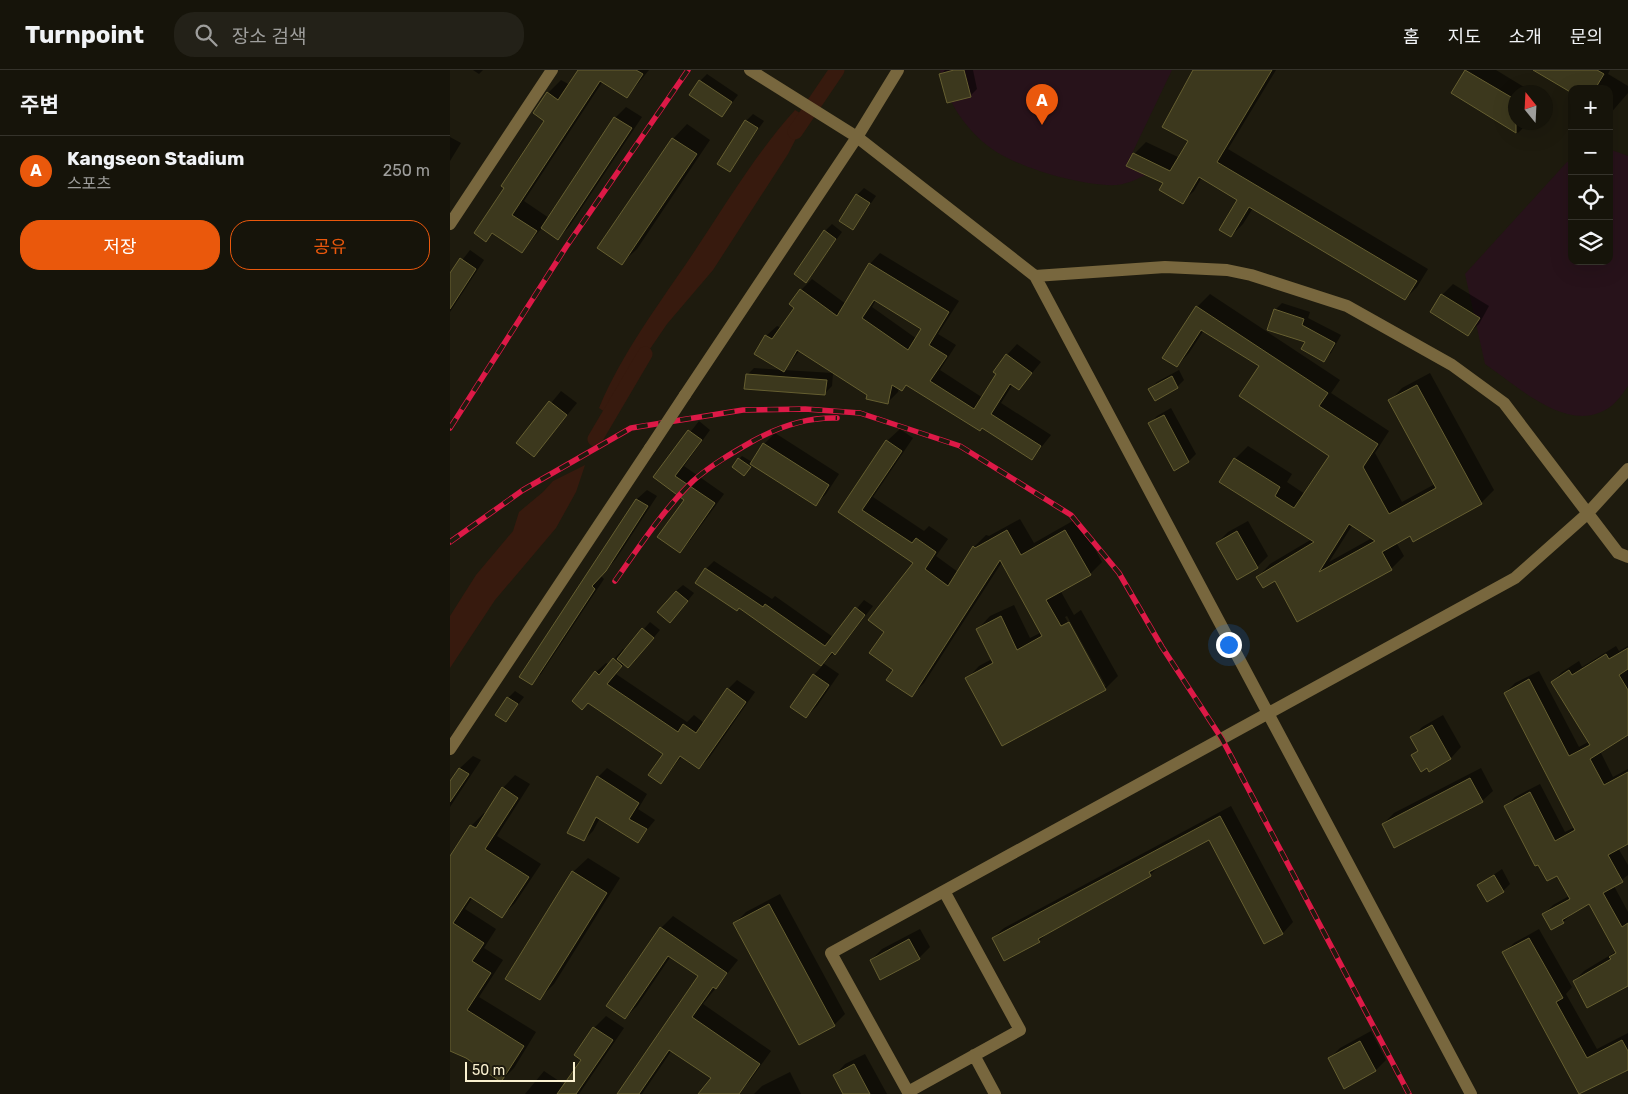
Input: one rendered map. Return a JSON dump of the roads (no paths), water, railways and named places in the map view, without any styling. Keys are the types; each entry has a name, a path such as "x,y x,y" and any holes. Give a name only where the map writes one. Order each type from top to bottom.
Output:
{"street":[{"path":"450,224 552,70"},
{"path":"750,70 857,137 1035,276 1471,1094"},
{"path":"450,749 857,137 898,70"},
{"path":"1035,276 1165,267 1227,270 1251,275 1347,306 1452,365 1504,403 1618,553 1628,557"},
{"path":"944,891 1020,1030 908,1092 831,953 944,891 1515,578 1587,514 1628,469"},
{"path":"974,1056 995,1094"}],"waterway":[{"path":"795,132 837,70"},
{"path":"595,439 645,354"}],"railway":[{"path":"450,428 566,247 688,70"},
{"path":"450,542 523,490 631,428 743,410 805,409 860,413 960,446 1071,515 1119,573 1162,647 1222,739 1409,1094"},
{"path":"615,581 672,504 693,481 707,470 737,450 773,431 804,421 837,418"}],"place":[{"name":"Kangseon Stadium","path":"1042,125"}]}
